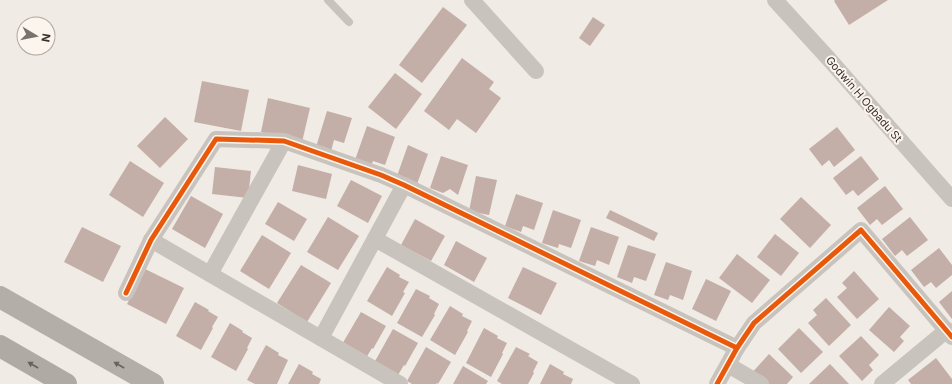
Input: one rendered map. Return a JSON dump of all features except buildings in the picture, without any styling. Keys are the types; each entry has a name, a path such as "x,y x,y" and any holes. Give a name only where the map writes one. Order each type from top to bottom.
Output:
{"highway":[{"path":"0,297 153,384"},
{"path":"0,346 66,384"}],"street":[{"path":"472,0 536,71"},
{"name":"Godwin H Ogbadu St","path":"774,0 828,58 952,199"},
{"path":"126,293 151,240 216,139 284,141 381,175 404,185 737,348"},
{"path":"210,274 284,141"},
{"path":"321,338 404,185"},
{"path":"717,384 737,348 754,323 861,230 949,333 882,384"},
{"path":"375,239 632,384"},
{"path":"151,240 400,384"},
{"path":"728,365 761,384"}],"lane":[{"path":"328,0 349,22"}],"cycle path":[{"path":"126,293 151,240 216,139 284,141 381,175 404,185 737,348"},
{"path":"717,384 737,348 754,323 861,230 952,337"}]}
